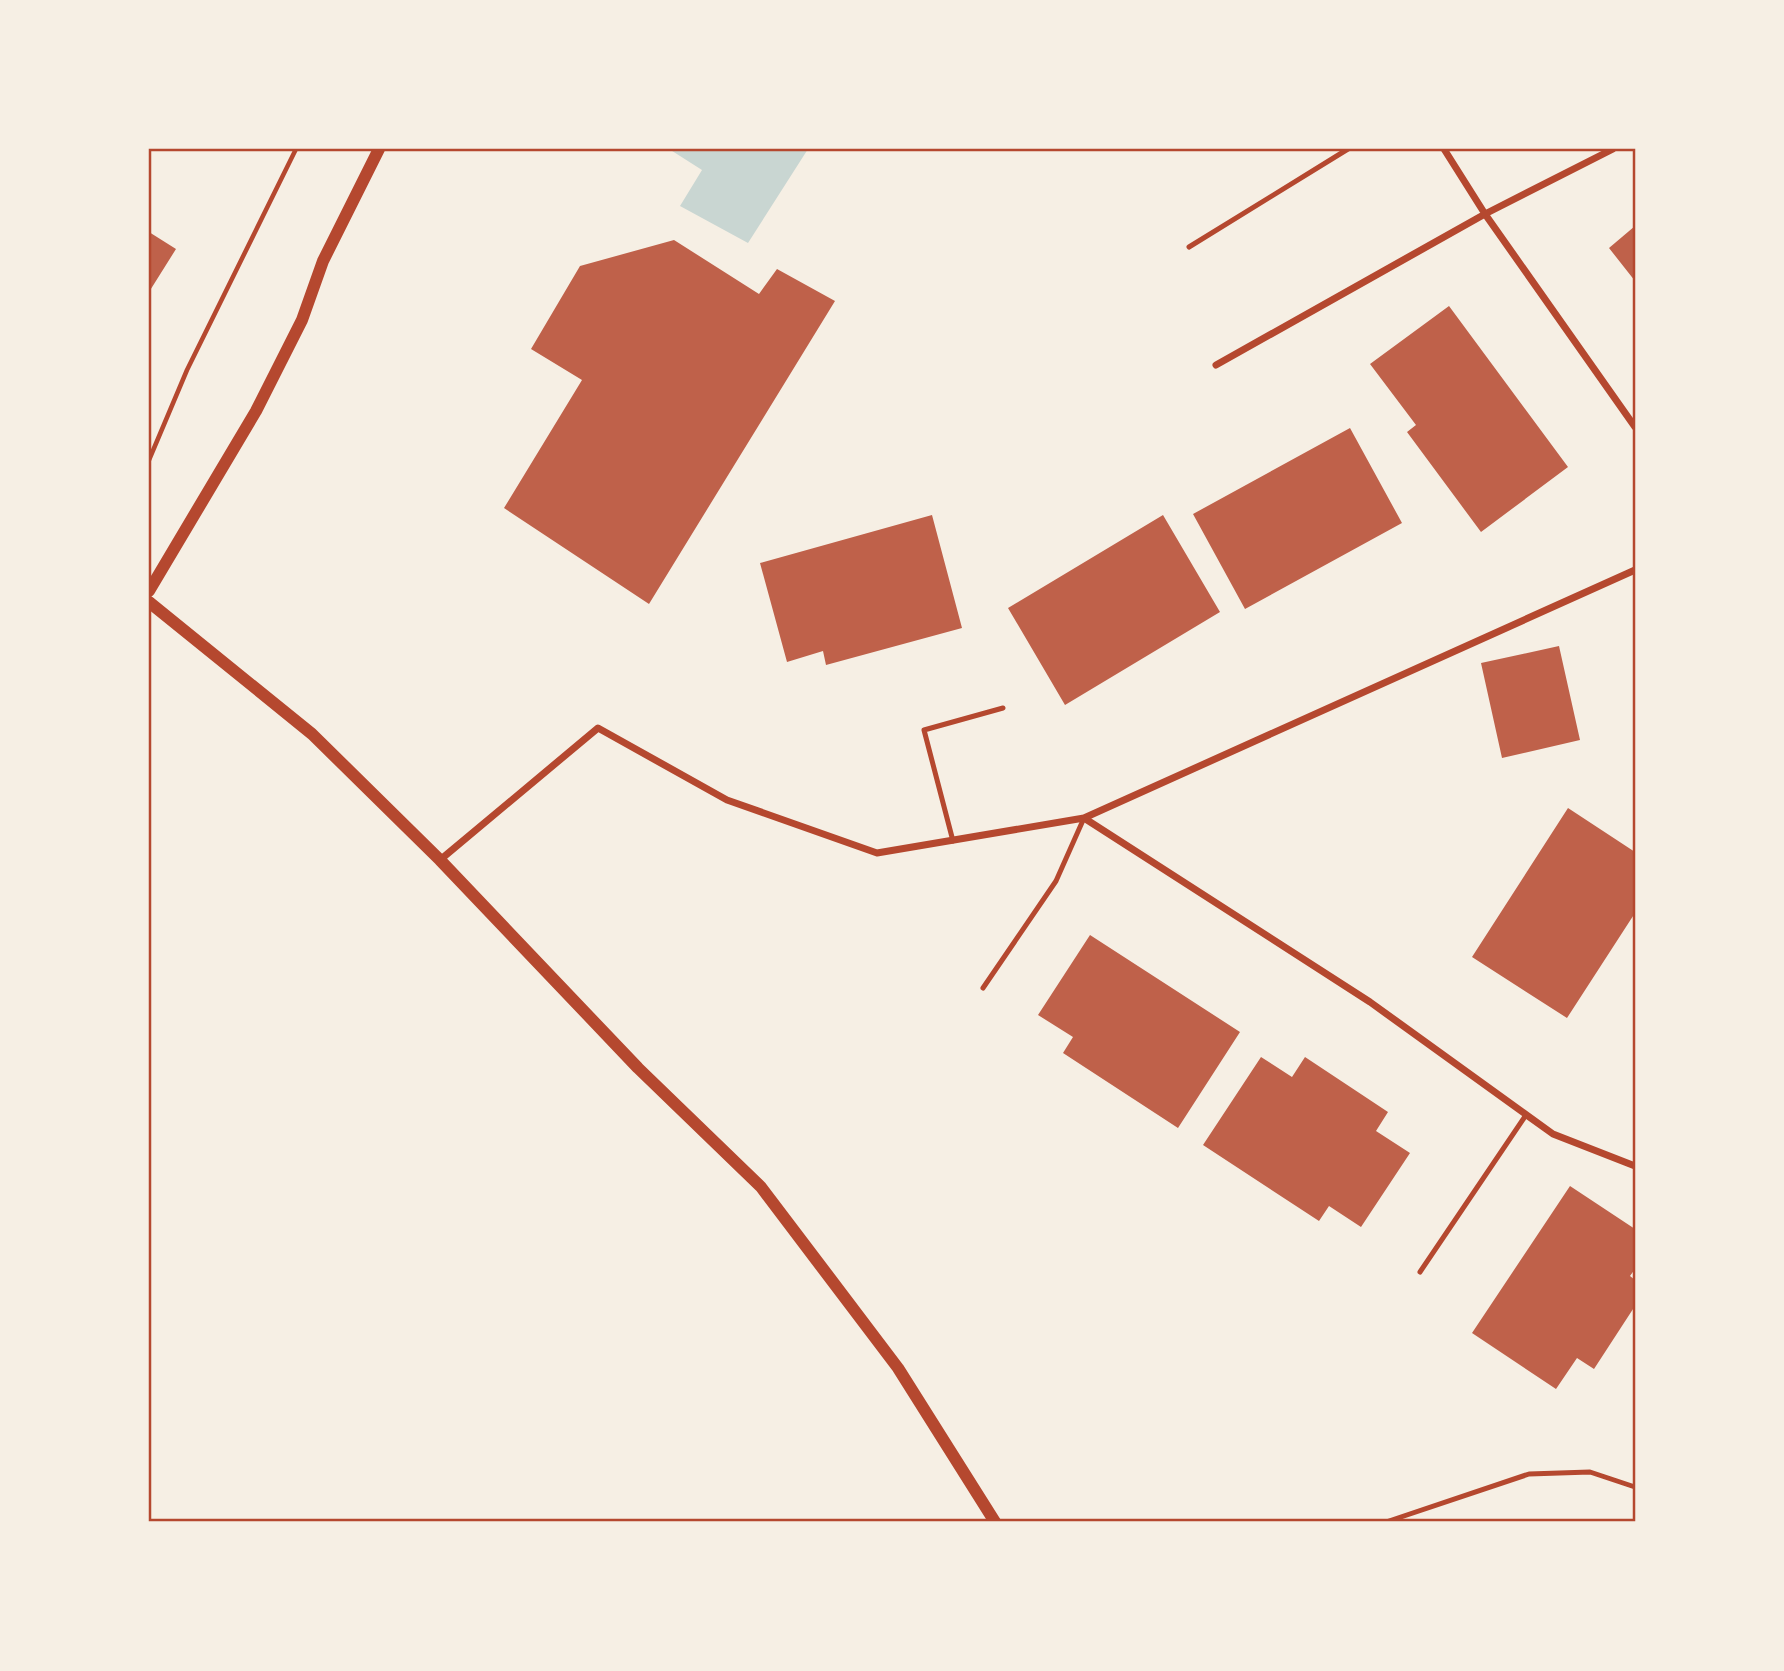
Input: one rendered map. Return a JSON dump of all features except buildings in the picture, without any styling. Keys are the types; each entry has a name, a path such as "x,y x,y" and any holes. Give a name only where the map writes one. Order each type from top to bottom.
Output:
{"street":[{"path":"149,591 256,411 302,320 323,261 379,149"},
{"path":"1444,149 1485,214 1635,427"},
{"path":"1216,365 1485,214 1613,149"},
{"path":"440,860 598,728 727,800 877,853 1084,818 1635,570"},
{"path":"149,602 312,734 440,860 638,1068 761,1187 898,1368 995,1522"},
{"path":"1084,818 1370,1002 1553,1134 1635,1166"}],"lane":[{"path":"1189,247 1348,149"},
{"path":"953,841 924,730 1003,708"},
{"path":"983,989 1056,881 1084,818"},
{"path":"1420,1272 1526,1115"},
{"path":"1386,1522 1529,1474 1590,1472 1635,1487"}],"path":[{"path":"149,460 187,370 296,149"}],"shaded area":[{"path":"669,149 808,149 748,243 680,206 702,170"}]}
